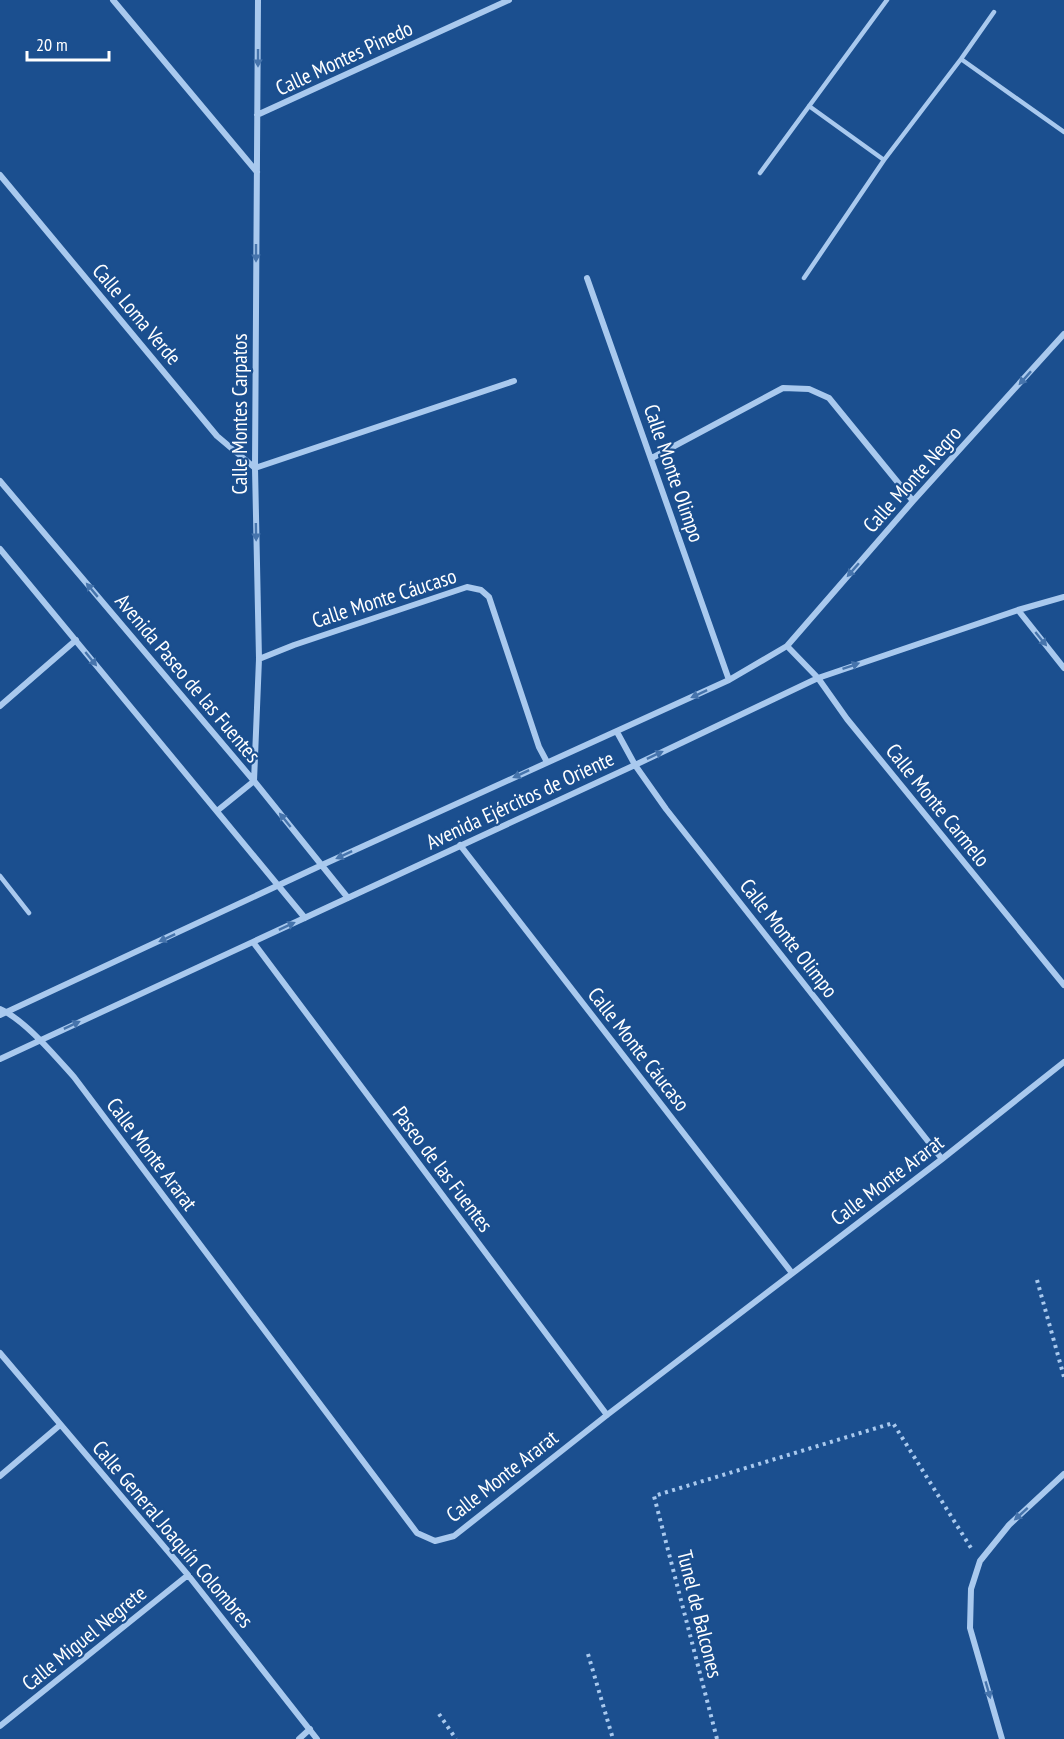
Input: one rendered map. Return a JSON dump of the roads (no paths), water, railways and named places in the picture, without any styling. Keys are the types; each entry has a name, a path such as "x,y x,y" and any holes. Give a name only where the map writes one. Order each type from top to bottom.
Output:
{"street":[{"path":"113,0 257,172"},
{"name":"Calle Montes Carpatos","path":"254,781 259,659 255,468 258,0"},
{"name":"Calle Montes Pinedo","path":"257,115 509,0"},
{"name":"Calle Loma Verde","path":"0,175 217,436 255,468"},
{"name":"Calle Monte Olimpo","path":"587,278 729,680"},
{"name":"Calle Monte Negro","path":"787,646 1064,334"},
{"path":"255,468 514,381"},
{"path":"652,458 783,388 809,389 829,398 914,501"},
{"name":"Avenida Paseo de las Fuentes","path":"0,481 254,781 348,898"},
{"path":"0,549 305,918"},
{"name":"Calle Monte Cáucaso","path":"259,659 467,587 481,590 489,597 539,747 547,762"},
{"name":"Avenida Ejércitos de Oriente","path":"0,1059 818,678 1018,610 1064,597"},
{"path":"1018,610 1064,668"},
{"path":"0,705 76,640"},
{"name":"Avenida Ejércitos de Oriente","path":"0,1015 729,680 787,646"},
{"name":"Calle Monte Carmelo","path":"787,646 818,678 847,719 1064,985"},
{"name":"Calle Monte Olimpo","path":"617,732 635,765 674,818 942,1160"},
{"path":"217,811 254,781"},
{"name":"Calle Monte Cáucaso","path":"460,845 792,1273"},
{"name":"Paseo de las Fuentes","path":"253,942 607,1415"},
{"name":"Calle Monte Ararat","path":"0,1009 7,1012 40,1040 74,1077 417,1533 435,1541 454,1536 607,1415 942,1160 1064,1062"},
{"name":"Calle General Joaquín Colombres","path":"0,1353 188,1575 317,1739"},
{"path":"0,1476 60,1425"},
{"path":"1002,1739 970,1628 971,1589 980,1561 1009,1525 1064,1474"},
{"name":"Calle Miguel Negrete","path":"0,1726 188,1575"},
{"path":"299,1739 310,1729"}],"lane":[{"path":"760,173 887,0"},
{"path":"804,278 884,160 994,12"},
{"path":"961,59 1064,132"},
{"path":"809,106 884,160"},
{"path":"0,876 29,913"}]}
